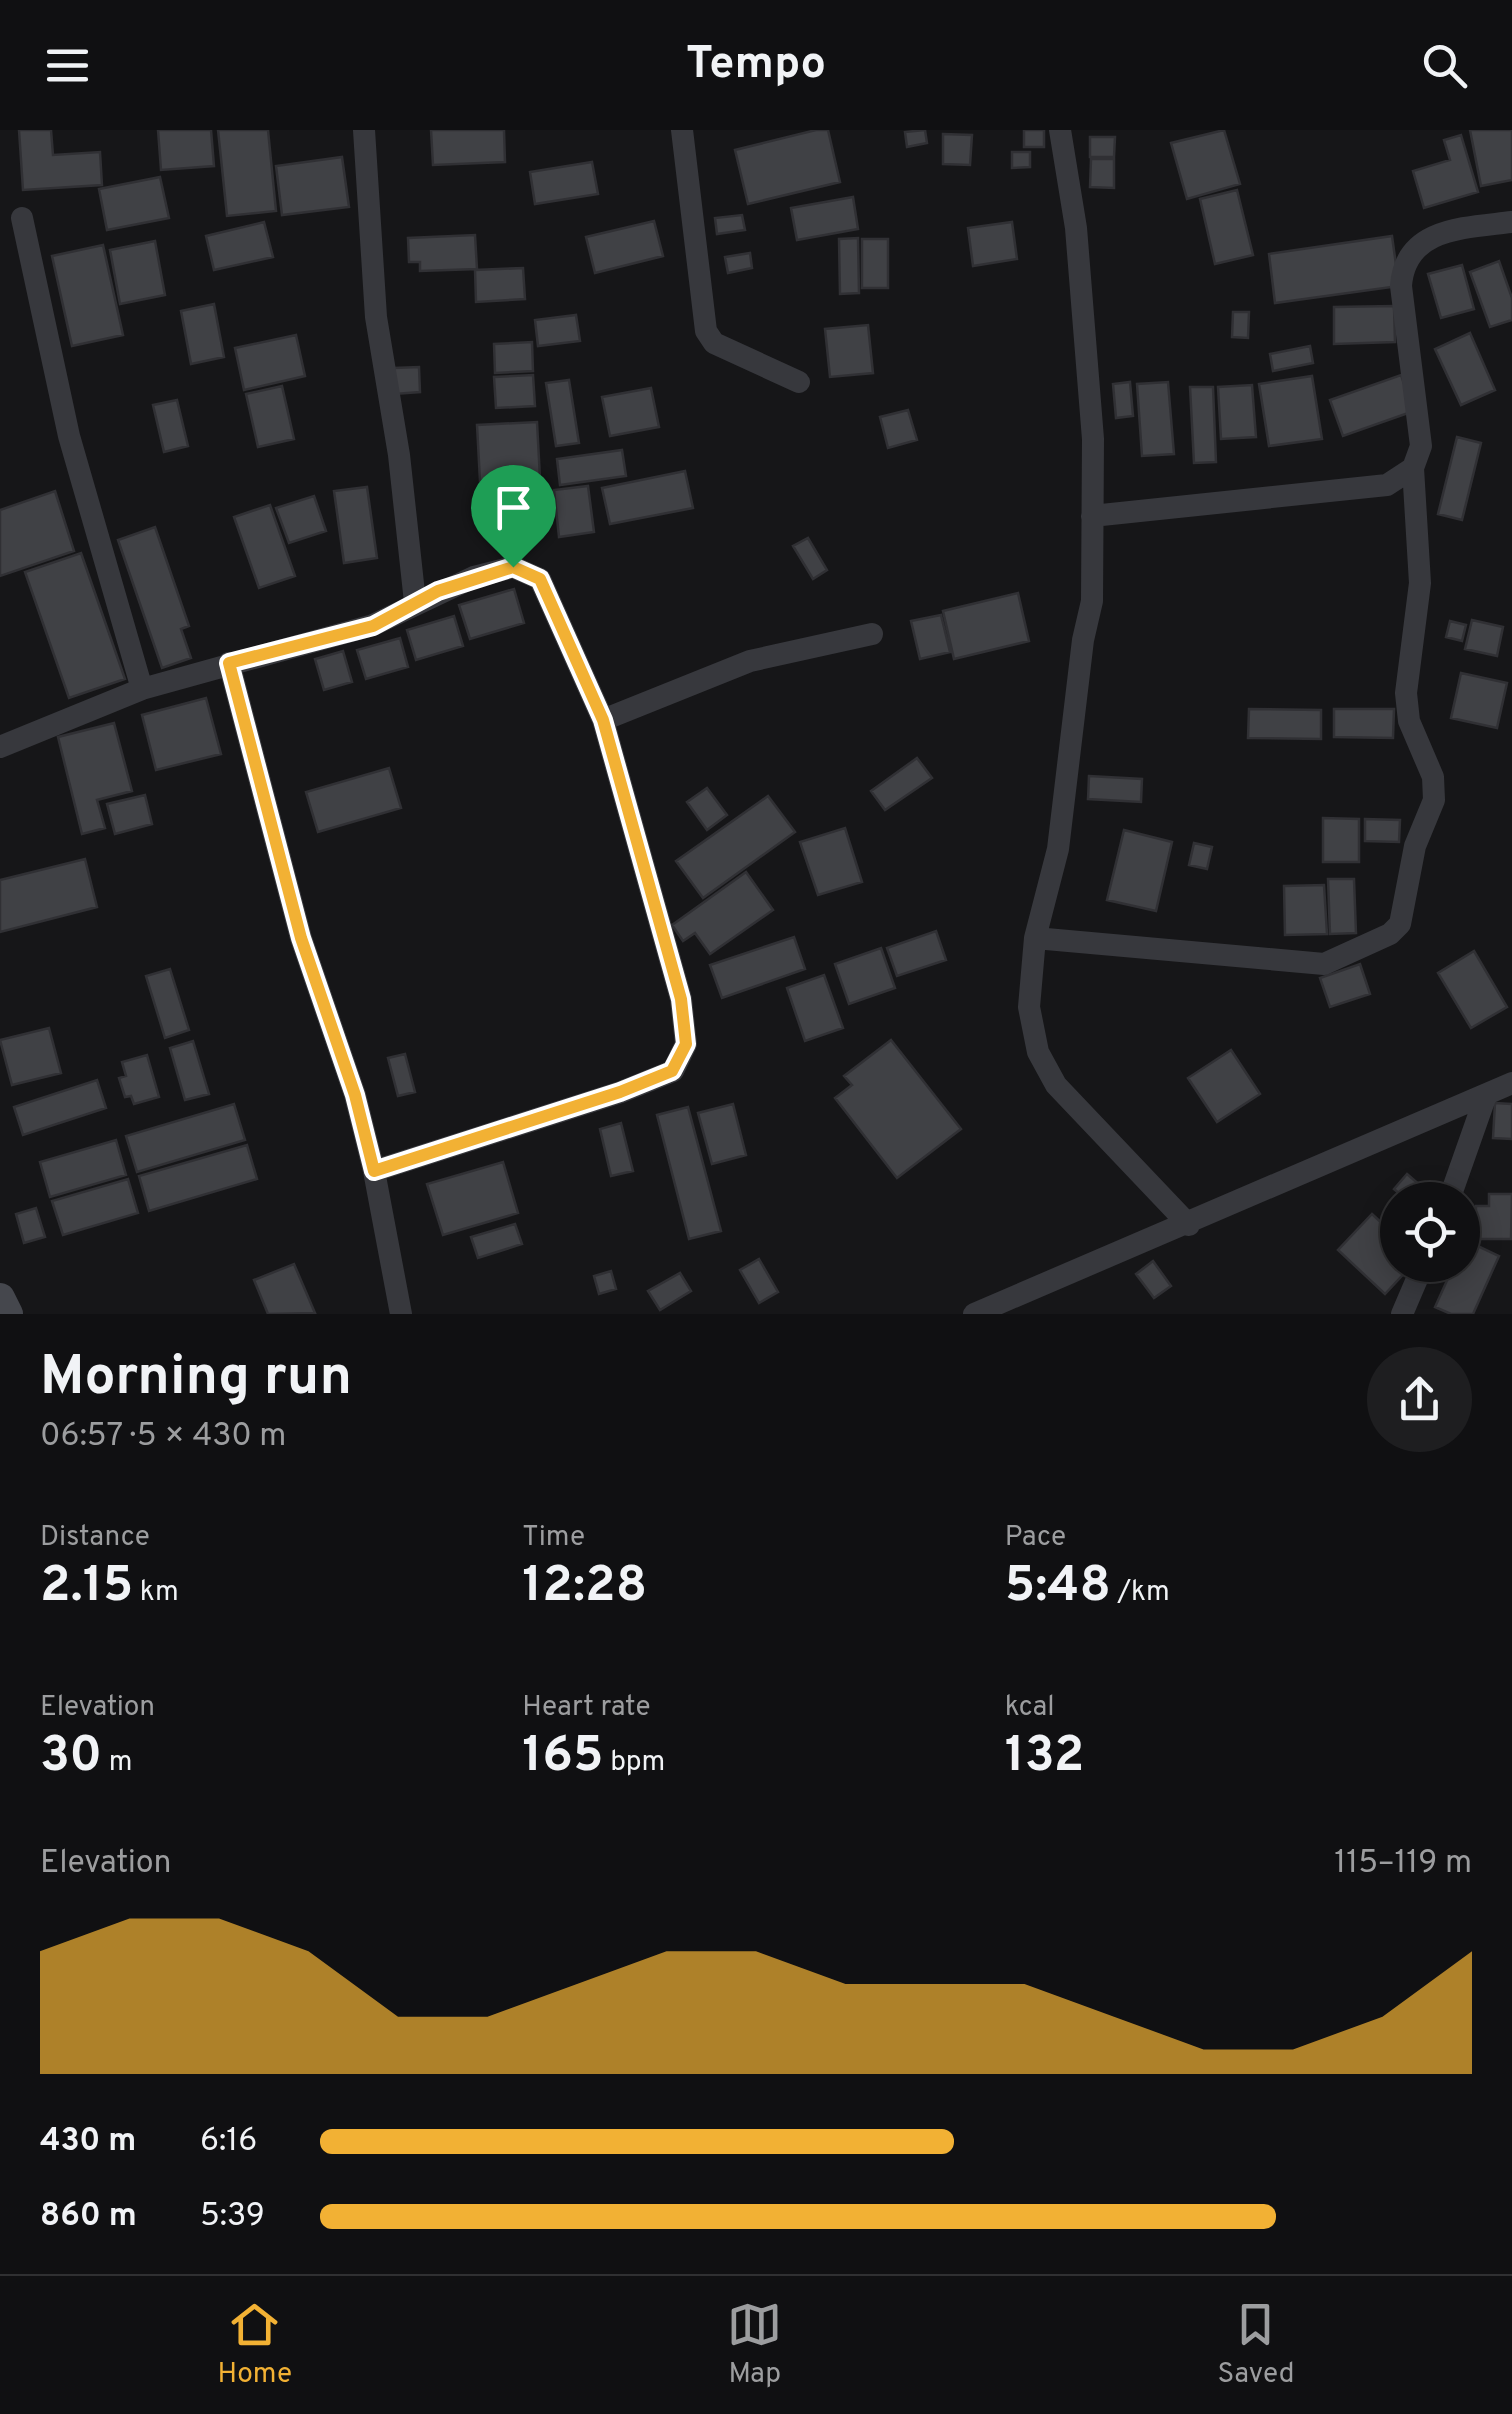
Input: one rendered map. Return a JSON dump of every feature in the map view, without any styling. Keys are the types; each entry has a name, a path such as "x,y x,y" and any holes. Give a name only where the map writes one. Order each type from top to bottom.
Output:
{"street":[{"path":"364,130 376,317 399,455 415,602"},
{"path":"682,130 706,331 714,343 799,382"},
{"path":"1062,130 1080,274 1093,440 1092,601 1082,640 1058,848 1035,938 1029,1007 1038,1052 1056,1085 1189,1225"},
{"path":"22,218 69,436 142,689"},
{"path":"1035,938 1324,964 1390,934 1400,924 1416,846 1434,800 1433,777 1408,721 1406,693 1420,583 1413,468 1421,446 1401,286 1402,263 1417,244 1459,228 1512,222"},
{"path":"1092,516 1387,486 1413,468"},
{"path":"0,746 142,689 373,626 415,602 474,577 513,567 540,579 603,720 681,999 686,1044 672,1071 620,1092 374,1171"},
{"path":"603,720 750,660 872,634"},
{"path":"229,663 301,938 355,1095 401,1314"},
{"path":"974,1314 1189,1225 1512,1083"},
{"path":"1455,1182 1486,1095"},
{"path":"1402,1314 1416,1282"}],"building":[{"path":"19,130 51,130 53,155 100,152 102,185 23,190"},
{"path":"158,130 211,130 214,166 161,170"},
{"path":"218,130 268,130 276,211 227,216"},
{"path":"431,130 504,130 505,162 433,165"},
{"path":"828,130 840,182 748,204 735,150"},
{"path":"925,130 927,143 907,147 905,132"},
{"path":"1024,130 1044,130 1044,147 1024,147"},
{"path":"1224,130 1240,184 1187,199 1171,143"},
{"path":"1470,130 1512,130 1512,180 1481,186"},
{"path":"943,134 972,135 970,165 943,164"},
{"path":"1461,135 1478,192 1424,208 1413,171 1450,160 1444,140"},
{"path":"1090,137 1115,137 1114,157 1090,157"},
{"path":"1012,152 1030,152 1030,167 1012,168"},
{"path":"342,157 349,207 282,215 276,166"},
{"path":"1091,159 1114,159 1114,188 1090,187"},
{"path":"592,162 598,194 535,204 530,172"},
{"path":"160,177 169,218 107,230 99,189"},
{"path":"1237,190 1253,255 1215,264 1200,199"},
{"path":"853,197 858,229 797,240 791,208"},
{"path":"742,215 745,230 717,234 715,218"},
{"path":"654,221 663,256 595,273 586,237"},
{"path":"264,222 273,257 214,270 206,236"},
{"path":"1012,222 1017,259 973,266 968,228"},
{"path":"475,235 477,269 420,271 420,262 409,262 408,238"},
{"path":"1392,236 1399,286 1275,303 1269,254"},
{"path":"858,238 859,293 840,294 839,239"},
{"path":"862,239 888,239 888,288 862,288"},
{"path":"155,241 165,295 120,304 110,250"},
{"path":"103,245 123,335 72,346 52,256"},
{"path":"750,253 752,268 728,273 725,257"},
{"path":"1499,261 1512,298 1512,320 1490,327 1470,272"},
{"path":"1462,265 1474,309 1441,318 1428,274"},
{"path":"523,268 525,299 476,302 475,270"},
{"path":"214,304 224,357 191,364 181,311"},
{"path":"1394,306 1395,342 1334,344 1334,307"},
{"path":"1233,312 1249,312 1248,338 1232,337"},
{"path":"576,315 580,341 538,346 535,320"},
{"path":"868,325 873,373 830,377 825,329"},
{"path":"1470,333 1495,390 1461,405 1435,349"},
{"path":"296,335 305,376 244,390 235,348"},
{"path":"532,342 533,371 495,373 494,344"},
{"path":"1310,346 1313,363 1273,371 1270,354"},
{"path":"419,367 420,392 395,394 394,368"},
{"path":"533,375 535,406 496,408 494,377"},
{"path":"1401,375 1414,411 1343,436 1330,400"},
{"path":"1312,376 1322,439 1269,446 1259,384"},
{"path":"569,380 579,443 556,446 546,383"},
{"path":"1130,382 1133,416 1116,418 1113,384"},
{"path":"1168,382 1174,454 1142,456 1137,384"},
{"path":"1252,385 1256,437 1221,439 1218,387"},
{"path":"282,386 294,439 258,447 246,394"},
{"path":"1190,387 1213,387 1216,462 1194,463"},
{"path":"651,388 659,427 610,436 602,397"},
{"path":"177,400 188,446 164,452 153,405"},
{"path":"908,410 917,440 888,448 880,417"},
{"path":"537,422 540,478 480,481 477,425"},
{"path":"1457,437 1481,443 1462,520 1438,514"},
{"path":"622,450 626,476 560,485 557,459"},
{"path":"685,471 693,508 610,524 602,488"},
{"path":"588,486 594,532 559,537 554,490"},
{"path":"367,487 377,558 344,563 334,491"},
{"path":"55,491 74,551 0,576 0,510"},
{"path":"535,492 538,537 497,540 493,495"},
{"path":"314,496 326,531 289,543 276,508"},
{"path":"270,505 295,576 259,588 234,517"},
{"path":"155,527 189,626 181,629 191,658 162,668 118,540"},
{"path":"808,538 827,570 813,579 793,546"},
{"path":"81,553 125,679 69,698 25,572"},
{"path":"514,589 524,623 470,639 459,605"},
{"path":"1018,593 1029,641 954,659 943,611"},
{"path":"941,615 950,652 920,659 911,621"},
{"path":"454,616 463,646 416,660 407,630"},
{"path":"1472,620 1503,627 1497,656 1465,649"},
{"path":"1450,621 1466,625 1462,641 1446,637"},
{"path":"400,638 408,667 366,679 357,650"},
{"path":"343,651 352,682 324,690 315,659"},
{"path":"1461,673 1507,683 1497,728 1451,718"},
{"path":"206,698 221,754 156,770 142,715"},
{"path":"1249,709 1321,710 1321,739 1248,738"},
{"path":"1334,709 1394,709 1393,738 1334,737"},
{"path":"114,723 132,791 97,800 105,828 82,834 58,737"},
{"path":"917,758 932,778 885,810 871,791"},
{"path":"389,768 401,808 318,832 306,792"},
{"path":"1089,776 1142,779 1141,802 1088,799"},
{"path":"707,788 727,815 707,830 687,802"},
{"path":"145,795 152,824 115,834 107,804"},
{"path":"768,796 795,832 703,898 676,861"},
{"path":"1323,818 1359,819 1359,862 1323,862"},
{"path":"1365,819 1400,820 1399,842 1365,841"},
{"path":"845,828 862,882 818,895 800,842"},
{"path":"1124,830 1172,842 1156,911 1107,900"},
{"path":"1194,843 1212,847 1207,869 1189,865"},
{"path":"85,859 97,907 0,932 0,880"},
{"path":"746,872 773,910 710,954 695,933 683,941 672,925"},
{"path":"1328,879 1354,879 1356,933 1330,934"},
{"path":"1324,885 1327,934 1285,935 1284,886"},
{"path":"936,931 946,960 897,976 887,948"},
{"path":"794,937 805,969 722,998 710,965"},
{"path":"881,948 895,988 849,1004 835,964"},
{"path":"1474,951 1507,1007 1471,1028 1438,973"},
{"path":"1360,964 1370,994 1330,1007 1320,978"},
{"path":"170,969 189,1030 165,1038 146,976"},
{"path":"824,975 843,1028 805,1041 787,988"},
{"path":"49,1028 61,1073 12,1085 0,1040"},
{"path":"891,1040 961,1129 897,1178 835,1098 852,1085 844,1076"},
{"path":"193,1041 209,1094 185,1100 170,1048"},
{"path":"1231,1050 1260,1094 1217,1122 1188,1078"},
{"path":"405,1054 415,1092 398,1096 388,1058"},
{"path":"147,1055 159,1097 134,1104 131,1096 125,1097 119,1078 126,1076 122,1062"},
{"path":"97,1080 106,1108 23,1135 14,1107"},
{"path":"1495,1103 1512,1104 1512,1139 1493,1138"},
{"path":"234,1104 245,1140 137,1172 126,1136"},
{"path":"733,1104 746,1155 712,1164 698,1113"},
{"path":"688,1107 721,1231 689,1239 657,1115"},
{"path":"621,1123 633,1171 611,1176 600,1129"},
{"path":"116,1140 126,1175 50,1197 40,1162"},
{"path":"247,1145 257,1179 149,1211 139,1176"},
{"path":"503,1162 518,1213 443,1235 427,1184"},
{"path":"1407,1174 1416,1182 1400,1182"},
{"path":"128,1179 138,1213 63,1235 52,1201"},
{"path":"1489,1194 1512,1194 1511,1239 1480,1239 1480,1206 1489,1206"},
{"path":"36,1208 45,1237 24,1243 16,1214"},
{"path":"1372,1214 1380,1221 1380,1282 1396,1282 1385,1294 1338,1250"},
{"path":"515,1224 522,1244 478,1258 471,1237"},
{"path":"1480,1247 1499,1256 1473,1314 1451,1314 1435,1307 1446,1282 1480,1282"},
{"path":"759,1259 778,1292 759,1303 740,1270"},
{"path":"1153,1261 1171,1286 1154,1298 1136,1274"},
{"path":"294,1264 315,1313 268,1314 254,1280"},
{"path":"611,1271 616,1289 599,1294 594,1276"},
{"path":"680,1273 691,1291 660,1310 648,1291"}],"route":[{"path":"513,567 540,579 603,720 681,999 686,1044 672,1071 620,1092 374,1171 355,1095 301,938 229,663 373,626 438,591 513,567"}]}
